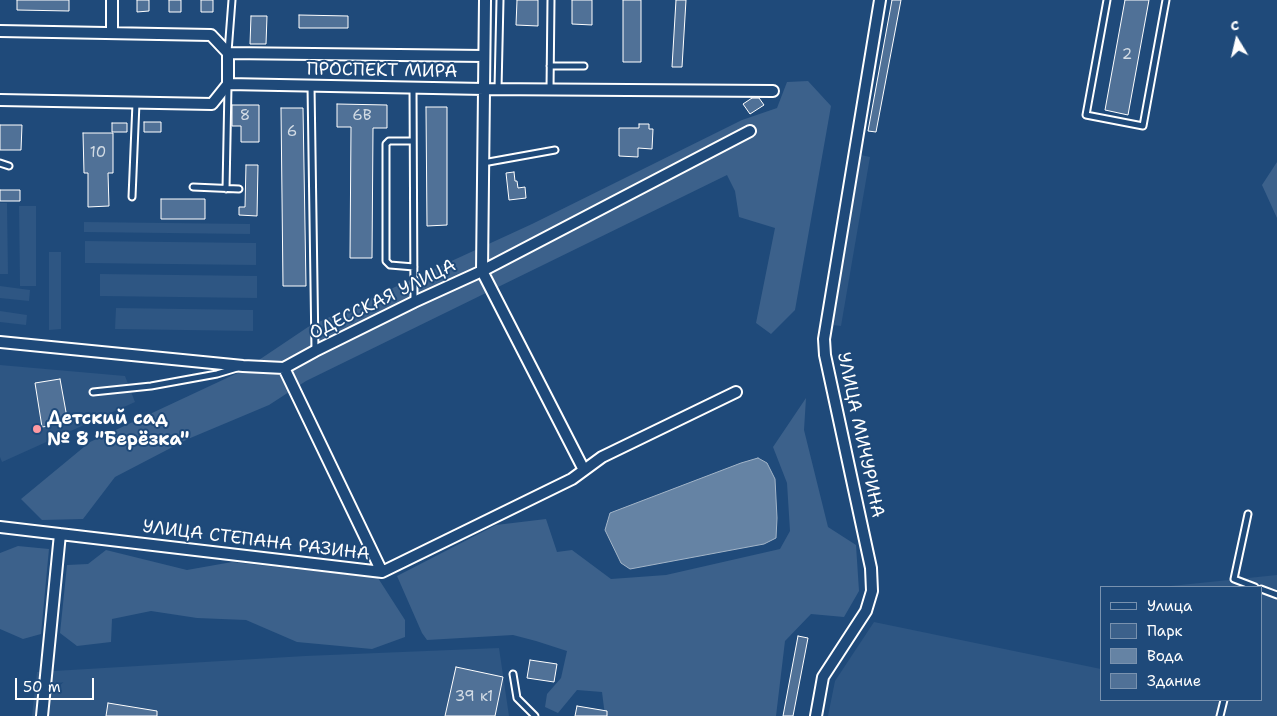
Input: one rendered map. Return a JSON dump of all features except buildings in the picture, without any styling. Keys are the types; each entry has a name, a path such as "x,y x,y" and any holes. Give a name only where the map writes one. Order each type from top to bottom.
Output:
{"street":[{"path":"112,0 112,32"},
{"path":"485,0 482,271 584,470"},
{"name":"УЛИЦА МИЧУРИНА","path":"816,716 823,677 866,611 872,591 871,568 824,355 824,339 880,0"},
{"path":"0,31 211,35 228,53 228,84 212,104 0,100"},
{"name":"ПРОСПЕКТ МИРА","path":"228,53 484,56"},
{"name":"ПРОСПЕКТ МИРА","path":"228,84 484,89 773,91"},
{"name":"ОДЕССКАЯ УЛИЦА","path":"284,368 414,302 482,271 750,131"},
{"path":"0,342 243,366 284,368 382,572"},
{"name":"УЛИЦА СТЕПАНА РАЗИНА","path":"0,528 382,572 572,479 602,457 736,392"},
{"path":"42,716 60,534"}],"lane":[{"path":"228,53 232,0"},
{"path":"498,89 500,0"},
{"path":"550,89 551,0"},
{"path":"1107,0 1086,115 1143,126 1166,0"},
{"path":"550,66 584,66"},
{"path":"226,189 228,84"},
{"path":"311,86 315,351"},
{"path":"413,87 414,302"},
{"path":"132,197 136,103"},
{"path":"413,141 389,141 386,144 386,262 390,266 414,267"},
{"path":"483,163 554,150"},
{"path":"0,163 9,166"},
{"path":"193,187 240,189"},
{"path":"93,392 151,386 218,374 243,366"},
{"path":"1248,514 1234,579 1250,586"},
{"path":"1262,589 1277,595"},
{"path":"513,674 517,698 535,716"},
{"path":"1220,716 1224,701"}],"shaded area":[{"path":"861,155 870,157 841,326 832,325"},
{"path":"0,203 7,203 8,274 0,274"},
{"path":"19,206 36,206 36,286 20,286"},
{"path":"84,222 250,224 250,234 84,232"},
{"path":"85,241 256,243 256,265 85,263"},
{"path":"49,252 61,252 61,329 49,330"},
{"path":"100,274 257,276 257,298 100,296"},
{"path":"0,286 30,290 29,301 0,298"},
{"path":"116,308 253,310 253,331 115,329"},
{"path":"0,311 27,315 26,325 0,322"},
{"name":"Детский сад № 8 \"Берёзка\"","path":"0,365 125,376 135,402 2,462 0,457"},
{"path":"1277,575 1277,716 828,716 835,681 874,622 1100,669 1100,701 1262,701 1262,586 1171,586"},
{"path":"499,648 509,716 32,716 37,672 305,656"}],"green space":[{"path":"808,81 831,106 795,310 771,334 756,323 775,228 739,217 735,191 727,175 306,381 269,405 188,439 115,477 83,519 42,520 21,499 90,442 244,370 308,327 532,224 742,120 777,108 787,82"},
{"path":"1277,162 1277,218 1262,185"},
{"path":"806,398 804,430 828,527 856,545 859,591 844,617 811,614 785,641 776,716 605,716 602,692 577,690 558,713 545,707 547,694 561,678 567,651 513,635 427,640 422,633 397,576 496,525 546,519 557,552 572,550 611,579 666,575 780,549 790,531 787,483 773,447"},
{"path":"18,546 49,549 41,634 23,639 0,629 0,553"},
{"path":"106,550 187,570 232,562 378,578 405,620 405,637 372,649 297,642 246,620 197,618 151,611 112,619 111,642 77,646 60,633 67,565 88,564"}],"water":[{"path":"758,458 767,463 775,479 776,538 764,544 630,569 621,563 605,530 610,513"}],"place":[{"name":"Детский сад № 8 \"Берёзка\"","path":"37,429"}]}
